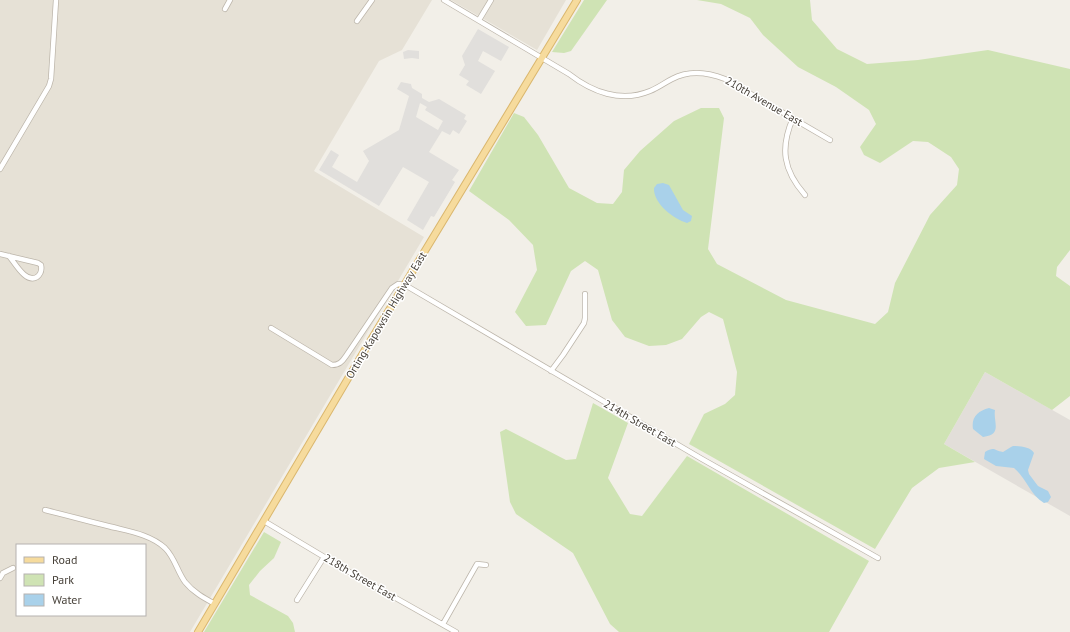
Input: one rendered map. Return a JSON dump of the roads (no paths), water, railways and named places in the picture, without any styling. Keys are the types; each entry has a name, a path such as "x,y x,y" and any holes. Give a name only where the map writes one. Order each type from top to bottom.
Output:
{"main road":[{"name":"Orting-Kapowsin Highway East","path":"198,632 541,57 577,0"}],"street":[{"path":"0,169 49,86 51,79 56,0"},
{"path":"224,9 230,0"},
{"path":"357,21 372,0"},
{"name":"210th Avenue East","path":"444,0 541,57 586,86 600,92 616,96 633,95 648,92 672,79 688,73 697,72 716,75 725,78 830,140"},
{"path":"479,20 491,0"},
{"path":"793,118 785,140 785,156 790,175 797,187 805,195"},
{"path":"0,254 9,256 38,263 41,265 41,272 36,277 30,278 25,276 9,256"},
{"path":"271,328 332,365 336,365 346,356 392,288 398,284 405,284"},
{"name":"214th Street East","path":"405,284 745,484 878,558"},
{"path":"551,370 563,355 584,323 585,294"},
{"path":"45,510 136,534 154,541 169,553 182,577 189,586 197,593 215,604"},
{"name":"218th Street East","path":"264,521 456,632"},
{"path":"297,600 324,557"},
{"path":"443,624 477,564 486,565"},
{"path":"0,578 3,573 14,568"}],"water":[{"path":"663,183 669,185 683,210 692,216 691,221 687,223 676,218 660,205 654,188 657,184"},
{"path":"989,408 995,410 996,427 993,434 983,437 973,429 973,421 976,415"},
{"path":"1013,446 1028,448 1033,451 1034,453 1028,470 1029,474 1038,486 1048,491 1051,497 1048,502 1044,503 1035,496 1014,468 996,466 984,459 985,452 988,450 993,449 1003,452"}]}
